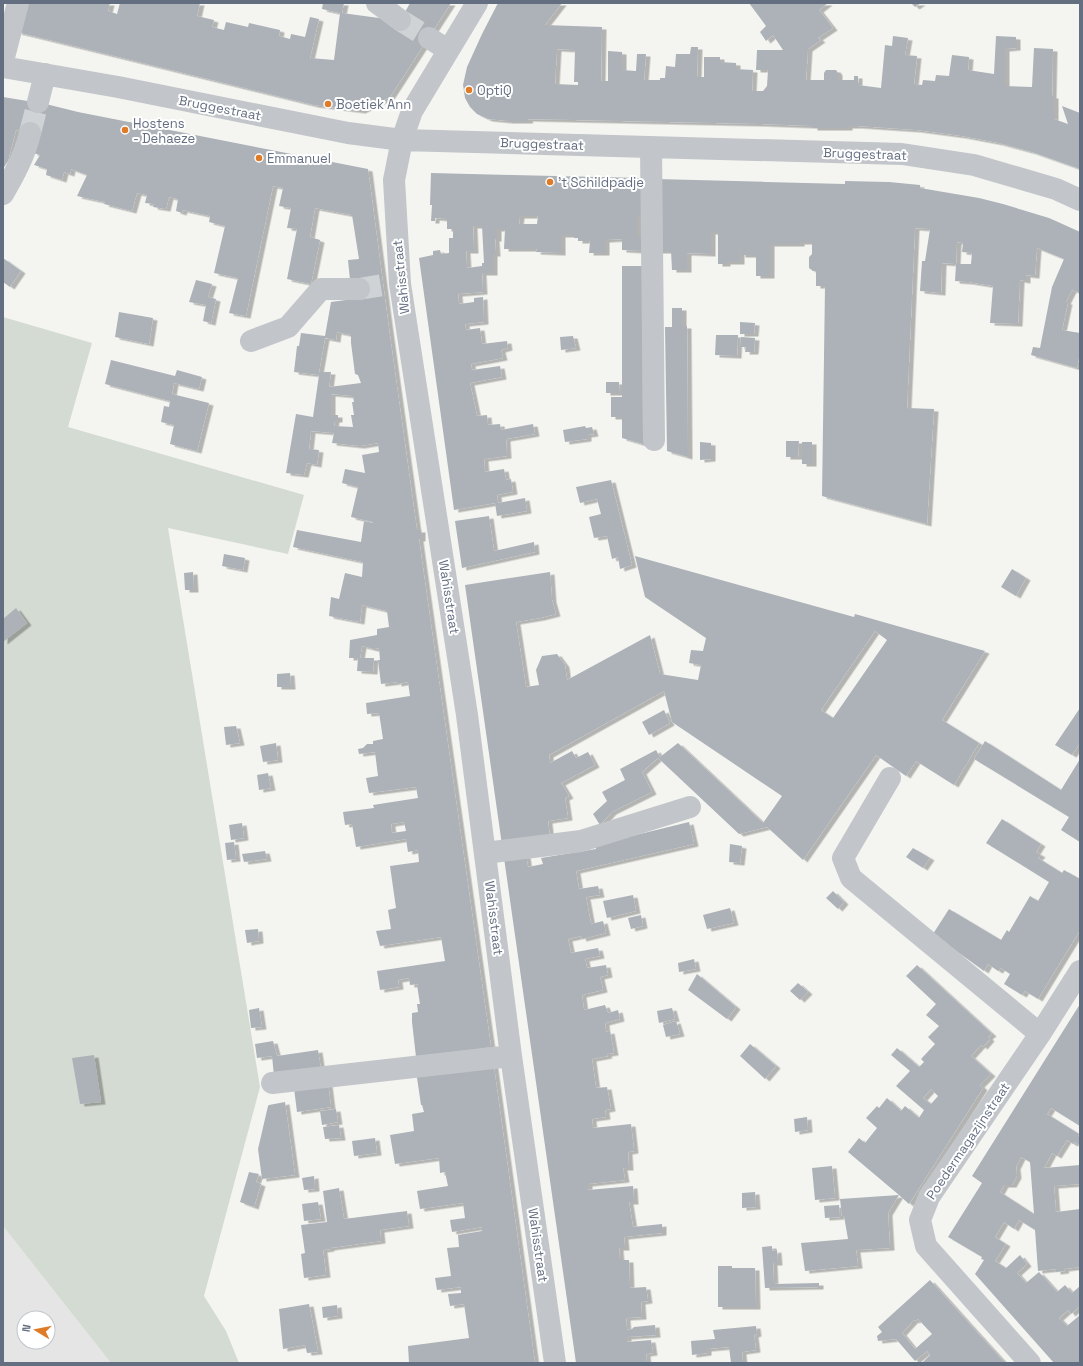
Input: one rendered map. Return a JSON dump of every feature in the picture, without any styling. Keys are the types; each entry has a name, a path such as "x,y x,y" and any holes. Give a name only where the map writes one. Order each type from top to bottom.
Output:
{"street":[{"path":"3,61 18,3"},
{"path":"377,3 400,20"},
{"name":"Wahisstraat","path":"477,3 412,111 402,140 394,180 391,285 467,715 511,1056 556,1363"},
{"path":"429,38 448,50"},
{"name":"Bruggestraat","path":"3,67 118,87 348,133 402,140 902,154 974,165 1056,188 1080,200"},
{"path":"38,102 45,74"},
{"path":"3,194 14,175 30,133"},
{"path":"651,147 654,440"},
{"path":"251,341 288,327 320,289 359,289"},
{"path":"890,778 843,858 852,878 1040,1034"},
{"path":"485,853 581,841 690,807"},
{"name":"Poedermagazijnstraat","path":"1030,1363 926,1246 920,1220 929,1197 1040,1034 1080,971"},
{"path":"272,1083 511,1056"}],"shaded area":[{"path":"3,317 92,343 68,427 304,495 288,554 168,528 260,1087 204,1296 226,1331 239,1363 111,1363 3,1226"},
{"path":"3,1226 111,1363 3,1363"}],"building":[{"path":"26,3 110,3 108,11 117,14 120,3 200,3 197,16 214,20 212,27 224,30 226,22 248,27 249,23 280,30 279,36 290,39 291,34 305,37 310,17 319,19 310,58 334,60 340,13 322,9 323,3 344,3 342,13 379,18 404,14 410,3 451,3 390,97 361,111 314,105 17,32"},
{"path":"498,3 562,3 545,25 602,27 601,81 608,81 608,51 622,52 622,70 636,71 637,54 646,54 644,80 660,80 660,78 665,78 666,66 675,67 676,54 690,54 691,47 698,47 697,77 704,77 704,57 720,57 720,62 736,63 736,69 753,70 752,91 763,91 767,86 768,70 756,70 757,50 783,50 773,35 766,41 760,32 766,26 749,3 828,3 819,10 833,28 818,38 821,40 808,49 806,80 824,80 824,73 826,70 836,70 838,73 838,80 854,80 854,76 858,76 858,85 881,88 885,45 892,46 893,36 908,38 905,55 917,56 914,84 922,85 923,80 935,81 936,75 949,76 952,55 969,57 968,70 994,74 996,36 1016,37 1016,48 1005,49 1005,86 1032,87 1034,48 1053,49 1052,96 1054,96 1054,119 1068,124 1062,106 1080,113 1080,169 1032,152 999,143 917,130 858,126 848,126 848,128 813,128 813,126 762,124 528,119 529,121 509,121 488,119 477,114 470,107 465,98 463,85 467,67","holes":["557,49 575,50 574,82 578,82 578,85 555,84"]},
{"path":"911,3 921,3 915,7"},
{"path":"3,97 46,104 78,112 368,169 417,530 421,530 421,539 419,539 491,1047 416,1057 412,1013 418,1012 417,1004 420,1004 417,985 419,984 410,985 409,978 398,980 399,987 380,990 377,971 445,961 441,937 380,946 376,931 391,929 388,910 396,908 390,866 419,862 418,850 408,852 406,839 356,847 352,824 345,825 343,812 374,808 373,805 418,798 416,787 369,793 366,778 378,776 375,752 359,754 358,749 363,748 367,744 373,744 373,741 383,739 379,713 367,714 366,703 410,696 408,682 381,684 378,660 380,660 379,648 374,649 362,646 360,658 374,658 373,672 357,671 358,658 349,658 350,640 377,635 377,629 389,627 387,611 362,605 360,622 329,616 331,597 339,599 345,573 362,577 363,562 293,547 297,530 361,542 364,521 373,523 351,517 358,487 342,483 345,469 365,473 362,455 379,452 378,443 360,446 332,443 334,433 311,431 309,449 319,450 317,465 307,463 304,475 286,473 296,414 313,417 319,375 294,372 297,346 299,346 301,333 325,336 331,302 361,298 350,280 348,260 359,259 352,215 315,208 310,237 320,240 311,284 287,279 297,229 287,228 291,208 279,206 283,188 273,186 246,316 229,313 238,278 214,273 225,226 209,222 210,216 183,210 182,213 176,211 178,199 169,197 166,209 153,207 154,204 145,203 147,195 137,193 132,211 104,204 105,202 77,196 87,175 71,169 70,174 64,172 62,180 46,175 47,169 34,165 40,155 33,153 38,135 16,130 8,161 3,169","holes":["337,332 351,335 355,374 358,375 361,383 329,387 331,372 319,372 325,338 336,340","331,394 353,396 354,402 352,402 354,415 351,415 353,427 334,426 335,420 338,420 338,415 331,415","404,822 406,831 392,833 391,824"]},
{"path":"431,173 641,178 642,215 637,215 637,237 641,237 642,251 622,250 622,239 605,240 605,253 589,253 590,241 578,241 578,238 574,238 574,235 561,235 561,253 536,252 537,249 504,249 505,229 497,229 497,239 495,239 496,254 493,254 493,273 482,273 483,292 458,294 459,304 474,302 474,298 483,297 484,322 465,324 466,330 480,328 482,344 507,341 508,348 501,350 503,358 471,364 472,370 500,366 502,377 470,383 477,416 487,415 488,425 500,424 501,430 533,424 535,434 506,439 507,456 484,459 485,472 504,469 506,480 511,479 513,492 497,495 498,503 525,498 527,511 497,516 495,503 454,510 419,258 433,255 433,251 440,250 441,254 449,253 449,238 453,238 453,229 447,229 447,219 435,218 435,221 431,221 432,205 430,205","holes":["520,216 538,216 537,224 519,224","473,226 482,226 484,263 482,263 482,266 467,268 466,251 474,251"]},
{"path":"656,179 845,184 845,181 889,182 920,185 920,188 979,198 1049,218 1080,232 1080,293 1072,290 1066,302 1068,302 1062,330 1080,333 1080,352 1077,368 1031,355 1033,347 1040,348 1052,287 1064,259 1037,248 1035,276 1026,275 1026,281 1020,280 1018,324 990,323 993,286 955,281 956,264 942,263 941,293 920,291 922,261 925,261 930,229 915,228 907,408 934,409 927,524 822,496 825,286 816,286 816,271 809,268 809,257 812,254 812,242 800,242 800,244 770,244 770,276 756,276 756,255 741,255 741,247 740,262 726,262 726,264 718,264 718,232 711,232 711,254 687,253 687,270 672,270 671,251 655,251","holes":["957,242 963,243 962,252 972,253 971,264 956,264"]},
{"path":"3,258 21,271 10,287 3,282"},
{"path":"622,266 642,266 643,444 622,438 622,417 611,417 611,397 622,397"},
{"path":"196,280 212,284 208,297 216,299 211,323 203,321 206,305 189,302"},
{"path":"672,308 682,308 682,326 687,326 688,457 667,451 665,327 672,327"},
{"path":"119,312 153,318 149,344 115,337"},
{"path":"740,322 755,323 754,334 740,334"},
{"path":"716,335 738,335 737,356 715,355"},
{"path":"573,336 576,348 561,350 560,337"},
{"path":"741,337 755,338 754,352 745,352 746,347 740,347"},
{"path":"111,360 175,376 177,370 202,377 199,389 174,383 172,394 209,403 197,451 170,444 174,425 161,422 164,406 169,407 170,401 105,384"},
{"path":"606,382 619,382 620,393 606,393"},
{"path":"585,426 586,428 592,427 594,434 587,435 587,439 565,442 563,430"},
{"path":"786,441 799,441 798,457 786,457"},
{"path":"700,442 711,443 711,459 700,460"},
{"path":"802,442 812,442 812,464 802,464"},
{"path":"611,480 632,565 620,569 618,557 612,559 607,536 594,538 589,517 601,514 597,499 580,503 576,487"},
{"path":"489,516 494,551 534,542 535,552 462,568 455,521"},
{"path":"224,554 245,558 243,570 222,566"},
{"path":"635,556 854,617 855,614 985,651 942,720 979,743 954,785 916,761 906,776 876,755 803,860 767,827 739,834 658,758 642,772 652,792 612,812 600,825 593,814 607,801 602,792 625,780 620,769 656,750 660,757 678,743 763,823 782,796 672,722 664,691 549,755 550,763 572,751 576,758 588,752 595,765 561,783 569,796 565,798 568,818 548,821 550,838 502,845 465,585 550,572 552,600 556,614 516,622 526,687 539,685 536,670 542,656 557,654 565,665 567,680 650,635 660,674 698,680 701,665 689,663 691,650 703,651 706,638 645,597","holes":["875,631 887,640 833,718 821,710"]},
{"path":"1012,569 1026,578 1016,596 1001,587"},
{"path":"193,572 194,590 185,590 184,573"},
{"path":"16,608 27,623 3,642 3,619"},
{"path":"290,673 291,687 277,687 277,674"},
{"path":"1080,708 1080,743 1072,755 1055,745"},
{"path":"664,710 670,723 649,735 642,722"},
{"path":"236,726 240,743 226,745 224,727"},
{"path":"985,741 1061,790 1080,759 1080,842 1061,830 1069,817 974,759"},
{"path":"276,743 278,760 263,762 260,746"},
{"path":"268,773 271,788 259,790 257,775"},
{"path":"1002,819 1041,844 1036,852 1041,855 1038,858 1062,873 1064,870 1080,879 1080,930 1038,999 1025,991 1022,995 1004,984 1010,974 1001,968 998,971 988,964 984,971 933,934 949,909 1001,940 1007,930 1009,932 1030,896 1038,901 1049,882 986,843"},
{"path":"689,822 694,844 576,871 579,889 598,886 600,895 586,897 591,924 603,921 606,933 582,939 581,936 568,939 571,953 598,948 600,956 585,959 587,968 606,965 608,975 600,977 603,990 582,995 584,1010 605,1005 608,1013 618,1010 620,1019 605,1023 606,1032 610,1031 614,1053 607,1054 608,1056 592,1059 596,1088 607,1087 611,1109 605,1110 606,1117 592,1119 593,1128 631,1124 634,1151 628,1152 629,1168 623,1168 625,1180 588,1184 588,1190 633,1186 634,1202 629,1202 633,1227 662,1224 662,1233 624,1237 625,1248 619,1248 620,1260 629,1260 630,1288 646,1287 648,1301 641,1302 642,1317 626,1318 627,1330 634,1327 655,1325 656,1335 627,1337 627,1342 651,1340 653,1353 646,1354 647,1363 576,1363 504,858 526,855 528,867 543,864 541,858 596,849 595,845"},
{"path":"242,823 244,838 231,840 229,825"},
{"path":"234,842 236,859 227,860 225,843"},
{"path":"730,844 742,846 740,863 729,862"},
{"path":"913,848 930,858 923,868 906,857"},
{"path":"265,851 267,859 244,862 242,854"},
{"path":"833,891 844,902 838,909 826,898"},
{"path":"633,895 636,911 607,918 603,901"},
{"path":"730,908 734,923 707,929 703,915"},
{"path":"641,915 643,926 631,929 628,918"},
{"path":"258,929 259,941 247,943 245,930"},
{"path":"694,959 696,969 679,972 678,963"},
{"path":"917,965 992,1034 988,1037 990,1039 983,1047 981,1045 971,1056 991,1074 980,1085 983,1088 909,1204 848,1152 859,1138 865,1143 877,1128 866,1118 877,1106 879,1108 887,1098 901,1111 905,1106 919,1118 924,1110 896,1086 910,1071 891,1055 897,1048 919,1067 924,1062 921,1059 935,1044 928,1037 939,1026 926,1015 936,1004 906,976","holes":["931,1089 938,1096 931,1104 923,1098"]},
{"path":"697,974 736,1007 727,1019 688,990"},
{"path":"798,983 808,992 800,1000 790,991"},
{"path":"1080,1004 1080,1126 1051,1108 1047,1114 1079,1134 1078,1136 1080,1137 1080,1143 1079,1145 1075,1142 1073,1144 1067,1140 1057,1156 1052,1153 1044,1168 1080,1165 1080,1184 1054,1186 1056,1212 1080,1209 1080,1267 1064,1269 1065,1271 1056,1272 1056,1269 1038,1271 1035,1230 1019,1220 1014,1229 1004,1222 995,1237 1006,1244 995,1261 1006,1268 1020,1255 1027,1264 1017,1273 1026,1283 1039,1272 1057,1292 1065,1285 1072,1293 1080,1286 1080,1306 1071,1314 1068,1310 1059,1318 1067,1326 1080,1315 1080,1363 1054,1363 975,1274 984,1260 981,1259 982,1257 948,1237 982,1183 972,1176","holes":["1021,1157 1030,1162 1034,1214 1000,1192 1004,1185 1012,1185 1017,1176 1016,1167"]},
{"path":"259,1008 262,1027 251,1028 249,1010"},
{"path":"672,1008 675,1019 659,1023 657,1011"},
{"path":"676,1021 680,1034 666,1037 663,1025"},
{"path":"273,1041 277,1056 318,1050 321,1070 274,1076 272,1056 257,1058 255,1044"},
{"path":"750,1044 776,1066 765,1079 740,1056"},
{"path":"94,1055 101,1102 80,1104 72,1058"},
{"path":"493,1060 535,1363 409,1363 408,1346 469,1338 464,1304 450,1306 448,1294 461,1293 461,1287 437,1290 435,1278 451,1276 447,1248 459,1247 458,1235 482,1231 482,1227 452,1232 450,1220 465,1218 463,1203 420,1209 417,1191 448,1186 445,1172 440,1173 439,1158 395,1164 390,1135 414,1131 412,1114 424,1112 421,1105 416,1071"},
{"path":"328,1083 331,1107 297,1112 294,1088"},
{"path":"285,1102 295,1175 262,1179 258,1149 268,1106"},
{"path":"336,1109 338,1122 322,1125 320,1111"},
{"path":"807,1117 808,1130 795,1132 794,1119"},
{"path":"339,1125 341,1138 325,1139 323,1127"},
{"path":"375,1138 377,1153 354,1156 352,1141"},
{"path":"832,1166 835,1198 815,1200 812,1168"},
{"path":"249,1172 259,1174 256,1182 261,1184 254,1207 240,1202"},
{"path":"314,1176 315,1189 304,1190 302,1178"},
{"path":"339,1188 344,1219 407,1211 409,1226 380,1230 381,1241 323,1250 326,1275 304,1278 301,1254 305,1253 301,1225 327,1222 323,1191"},
{"path":"755,1192 756,1207 742,1208 742,1193"},
{"path":"899,1195 888,1213 890,1248 856,1250 858,1266 805,1271 801,1243 848,1239 844,1216 842,1216 840,1199"},
{"path":"318,1202 321,1219 304,1221 302,1204"},
{"path":"839,1205 840,1217 825,1218 824,1206"},
{"path":"772,1246 772,1251 777,1250 778,1263 773,1263 774,1284 819,1283 819,1287 765,1288 762,1247"},
{"path":"718,1266 732,1266 732,1268 755,1268 756,1307 718,1307"},
{"path":"930,1280 1005,1363 922,1363 930,1355 927,1351 915,1361 896,1339 878,1341 877,1336 882,1332 878,1327","holes":["918,1319 932,1334 915,1349 902,1333 914,1320 915,1321"]},
{"path":"309,1304 318,1352 307,1353 305,1345 283,1349 279,1309"},
{"path":"337,1305 338,1316 323,1318 322,1307"},
{"path":"756,1326 757,1334 754,1335 756,1350 742,1352 743,1363 731,1363 729,1347 707,1349 707,1353 692,1355 691,1341 715,1339 713,1330"}],"tunnel":[{"path":"400,20 429,38"},
{"path":"30,133 38,102"},
{"path":"359,289 383,285"}],"place":[{"name":"OptiQ","path":"469,90"},
{"name":"Boetiek Ann","path":"328,104"},
{"name":"Hostens - Dehaeze","path":"125,130"},
{"name":"Emmanuel","path":"259,158"},
{"name":"'t Schildpadje","path":"550,182"}]}
